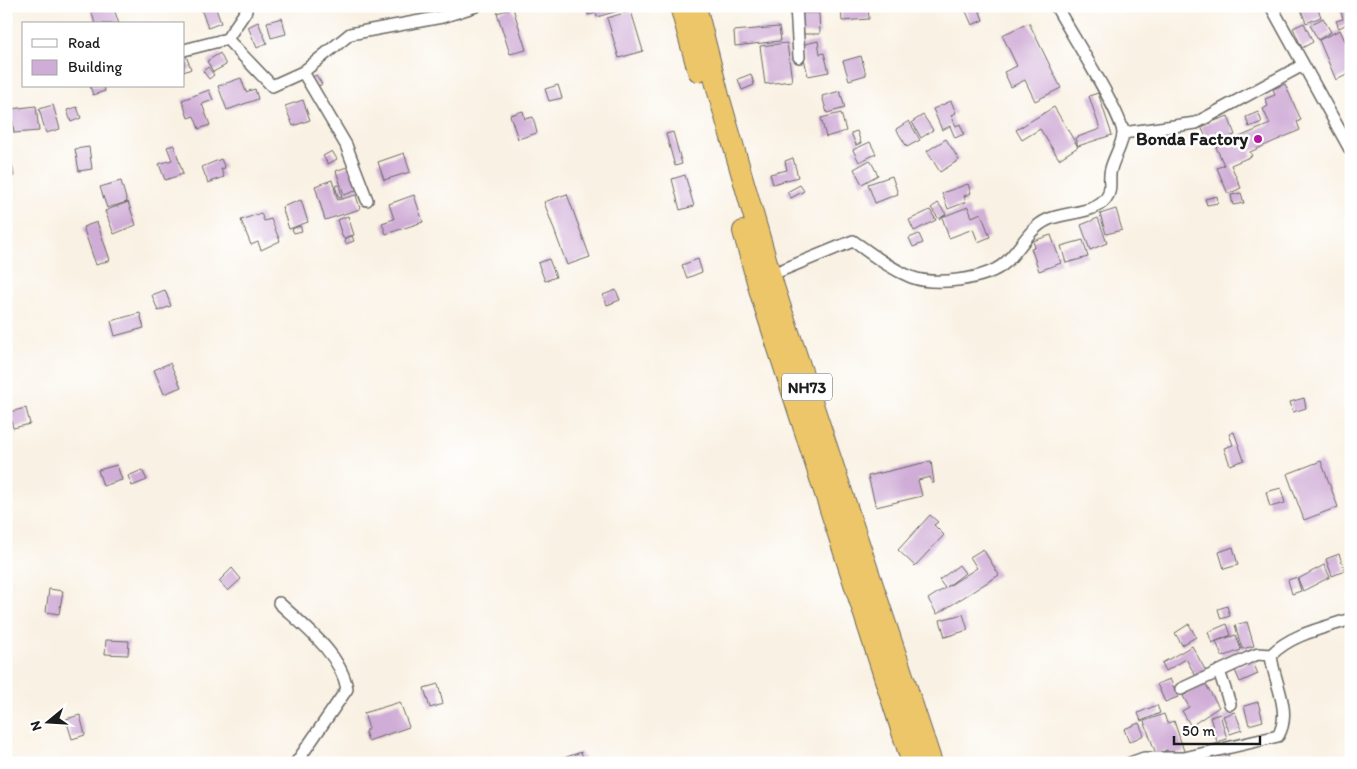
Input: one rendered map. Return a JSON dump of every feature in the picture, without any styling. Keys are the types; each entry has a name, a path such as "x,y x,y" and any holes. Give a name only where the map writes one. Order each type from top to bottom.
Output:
{"highway":[{"name":"NH73","path":"680,6 761,296 912,763"},
{"name":"NH73","path":"696,6 719,96 770,274 932,763"}],"street":[{"path":"185,50 227,39 246,11 246,6"},
{"path":"227,39 272,86 304,72 350,34 442,18 476,6"},
{"path":"796,6 798,57"},
{"path":"770,274 853,241 891,268 913,278 950,281 974,278 991,272 1004,264 1036,227 1046,220 1092,208 1104,201 1109,194 1110,171 1122,133 1112,105 1056,6"},
{"path":"1271,6 1351,151"},
{"path":"1122,133 1196,123 1303,65"},
{"path":"304,72 346,145 367,200"},
{"path":"279,603 316,638 345,675 347,689 296,763"},
{"path":"1182,689 1248,658 1271,655 1277,648 1298,637 1351,619"},
{"path":"1130,763 1144,758 1184,758 1278,736 1284,727 1284,712 1281,695 1272,671 1271,655"},
{"path":"1219,671 1230,704"}],"building":[{"path":"90,6 113,6 118,22 94,22"},
{"path":"200,6 215,6 221,23 208,28"},
{"path":"586,6 631,7 597,17 596,13 588,15"},
{"path":"868,6 869,19 842,21 841,7"},
{"path":"978,6 983,20 972,25 964,7"},
{"path":"1317,6 1321,17 1306,23 1300,7"},
{"path":"1339,6 1351,6 1351,22 1339,28 1336,21 1343,19"},
{"path":"513,8 526,50 510,54 497,13"},
{"path":"631,11 643,51 619,58 607,18"},
{"path":"801,13 819,13 820,34 802,34"},
{"path":"282,18 286,34 271,38 267,22"},
{"path":"1323,18 1331,32 1318,40 1310,25"},
{"path":"258,22 267,43 257,48 248,27"},
{"path":"1029,23 1061,88 1035,101 1025,80 1011,87 1004,72 1017,66 1002,35"},
{"path":"1304,23 1313,42 1302,48 1293,28"},
{"path":"779,27 781,41 735,46 734,31"},
{"path":"1340,30 1351,54 1351,73 1336,80 1319,40"},
{"path":"818,41 820,54 824,53 829,72 808,76 801,45"},
{"path":"787,43 792,81 765,84 760,46"},
{"path":"185,53 191,69 185,72"},
{"path":"220,53 226,65 213,72 207,61"},
{"path":"861,56 866,75 849,80 843,61"},
{"path":"208,67 214,75 209,79 203,71"},
{"path":"751,74 754,85 742,90 738,79"},
{"path":"316,75 322,84 317,87 311,78"},
{"path":"241,78 246,92 255,89 258,99 227,110 218,86"},
{"name":"Bonda Factory","path":"1285,84 1301,120 1297,122 1300,130 1250,152 1252,156 1231,165 1241,188 1228,194 1217,168 1224,165 1216,147 1270,124 1263,109 1268,106 1265,99 1275,95 1273,89"},
{"path":"558,85 562,98 549,101 545,89"},
{"path":"91,88 104,88 105,91 93,95"},
{"path":"209,90 213,100 202,104 210,125 199,129 194,116 188,118 182,100"},
{"path":"840,91 845,108 827,113 822,96"},
{"path":"1098,93 1112,135 1078,146 1075,138 1100,129 1089,96"},
{"path":"303,100 310,120 293,126 285,106"},
{"path":"951,101 956,113 951,115 956,126 960,124 964,134 955,138 950,126 942,130 933,109"},
{"path":"53,105 60,129 46,133 39,109"},
{"path":"36,106 39,131 14,133 11,109"},
{"path":"77,107 81,118 71,122 67,110"},
{"path":"1054,107 1078,147 1059,159 1040,129 1022,140 1016,130"},
{"path":"523,111 525,119 533,117 537,133 518,139 510,115"},
{"path":"1258,112 1262,122 1249,127 1246,117"},
{"path":"841,113 846,131 826,137 821,118"},
{"path":"923,115 933,130 921,138 912,122"},
{"path":"1228,116 1235,135 1208,144 1201,126"},
{"path":"909,121 920,140 907,147 896,129"},
{"path":"857,131 861,143 856,145 851,133"},
{"path":"673,132 682,164 675,166 666,134"},
{"path":"946,139 959,160 940,172 927,151"},
{"path":"870,142 876,154 859,162 853,150"},
{"path":"174,145 183,174 165,180 159,164 172,160 167,147"},
{"path":"89,147 92,169 79,171 75,149"},
{"path":"332,151 337,159 328,164 323,156"},
{"path":"10,153 14,176 6,177 6,154"},
{"path":"404,153 410,172 384,180 378,162"},
{"path":"793,158 798,177 773,184 770,174 787,170 785,161"},
{"path":"221,159 225,168 221,169 224,177 208,183 202,167"},
{"path":"870,160 878,175 862,184 854,169"},
{"path":"352,165 361,189 344,195 336,171"},
{"path":"685,175 694,206 680,210 672,179"},
{"path":"892,176 898,194 875,203 868,184"},
{"path":"332,180 338,200 356,195 360,209 325,220 315,186"},
{"path":"121,181 127,202 107,208 100,187"},
{"path":"968,184 971,193 964,196 966,202 948,209 942,193"},
{"path":"339,185 342,197 339,198 335,186"},
{"path":"800,185 804,191 791,198 787,192"},
{"path":"1241,193 1244,203 1233,205 1231,195"},
{"path":"567,194 590,257 567,265 544,202"},
{"path":"414,195 423,222 386,234 382,223 394,219 389,204"},
{"path":"1217,196 1218,203 1207,205 1205,199"},
{"path":"301,200 308,222 289,229 282,207"},
{"path":"128,202 136,225 114,234 105,211"},
{"path":"938,203 946,214 939,219 931,208"},
{"path":"968,207 972,217 981,213 990,237 978,242 973,229 949,238 942,217"},
{"path":"1116,209 1122,230 1106,234 1100,214"},
{"path":"930,210 936,220 914,231 909,220"},
{"path":"261,213 264,221 271,219 280,241 261,250 258,242 251,245 241,220"},
{"path":"348,216 354,235 343,238 337,220"},
{"path":"1098,218 1107,243 1090,250 1081,225"},
{"path":"97,222 110,260 96,265 83,227"},
{"path":"300,226 302,231 294,233 292,229"},
{"path":"919,234 923,243 913,247 909,238"},
{"path":"1051,235 1061,263 1039,271 1031,248 1035,247 1033,241"},
{"path":"352,236 354,241 346,244 344,239"},
{"path":"1083,240 1088,257 1066,263 1061,246"},
{"path":"549,259 556,277 545,281 538,263"},
{"path":"698,259 702,272 687,278 682,265"},
{"path":"165,290 171,306 158,311 152,295"},
{"path":"616,290 620,300 607,305 603,295"},
{"path":"140,313 144,328 115,336 111,321"},
{"path":"170,363 181,387 164,394 154,370"},
{"path":"1304,398 1306,408 1293,412 1290,402"},
{"path":"26,408 30,424 13,428 9,412"},
{"path":"1234,432 1244,460 1230,465 1224,448 1233,445 1229,434"},
{"path":"931,461 934,483 932,483 930,477 918,480 922,496 876,507 868,476"},
{"path":"1321,461 1338,507 1304,520 1287,474"},
{"path":"117,465 122,480 103,486 98,470"},
{"path":"142,470 147,480 132,486 128,476"},
{"path":"1281,488 1285,503 1270,507 1266,492"},
{"path":"930,515 938,522 934,525 944,535 915,566 898,550"},
{"path":"1233,547 1238,565 1224,569 1219,552"},
{"path":"983,549 999,575 937,614 928,599 945,588 939,580 959,565 965,573 947,587 977,568 970,557"},
{"path":"1339,554 1345,571 1332,576 1326,559"},
{"path":"1324,565 1330,577 1303,591 1298,579"},
{"path":"232,568 241,579 228,591 219,581"},
{"path":"1297,577 1301,591 1292,594 1288,580"},
{"path":"49,589 63,591 59,614 46,612"},
{"path":"1227,606 1230,616 1221,619 1218,609"},
{"path":"963,614 968,630 945,637 940,620"},
{"path":"1247,622 1254,646 1242,649 1235,625"},
{"path":"1189,624 1196,637 1182,645 1175,633"},
{"path":"1227,624 1231,635 1212,643 1208,632"},
{"path":"1236,635 1241,650 1222,657 1216,641"},
{"path":"106,640 129,641 128,655 105,654"},
{"path":"1192,646 1207,673 1197,678 1186,659 1166,671 1162,663"},
{"path":"1252,660 1258,674 1240,682 1234,668"},
{"path":"1170,679 1178,697 1165,702 1157,684"},
{"path":"1205,683 1219,707 1191,726 1182,711 1189,707 1183,696"},
{"path":"438,684 443,704 430,708 424,688"},
{"path":"400,702 409,727 368,741 365,731 369,729 364,713"},
{"path":"1258,702 1263,721 1249,725 1244,706"},
{"path":"1157,705 1160,713 1141,721 1138,713"},
{"path":"1235,712 1242,730 1230,734 1223,716"},
{"path":"1164,714 1167,723 1174,721 1184,751 1169,756 1167,750 1156,754 1144,721"},
{"path":"1220,714 1227,739 1217,742 1210,717"},
{"path":"80,715 85,735 72,739 66,719"},
{"path":"1139,723 1144,735 1129,742 1124,729"},
{"path":"581,752 585,763 563,763 561,759"},
{"path":"1227,752 1230,761 1204,763 1204,761"}],"place":[{"name":"Bonda Factory","path":"1258,139"}]}
